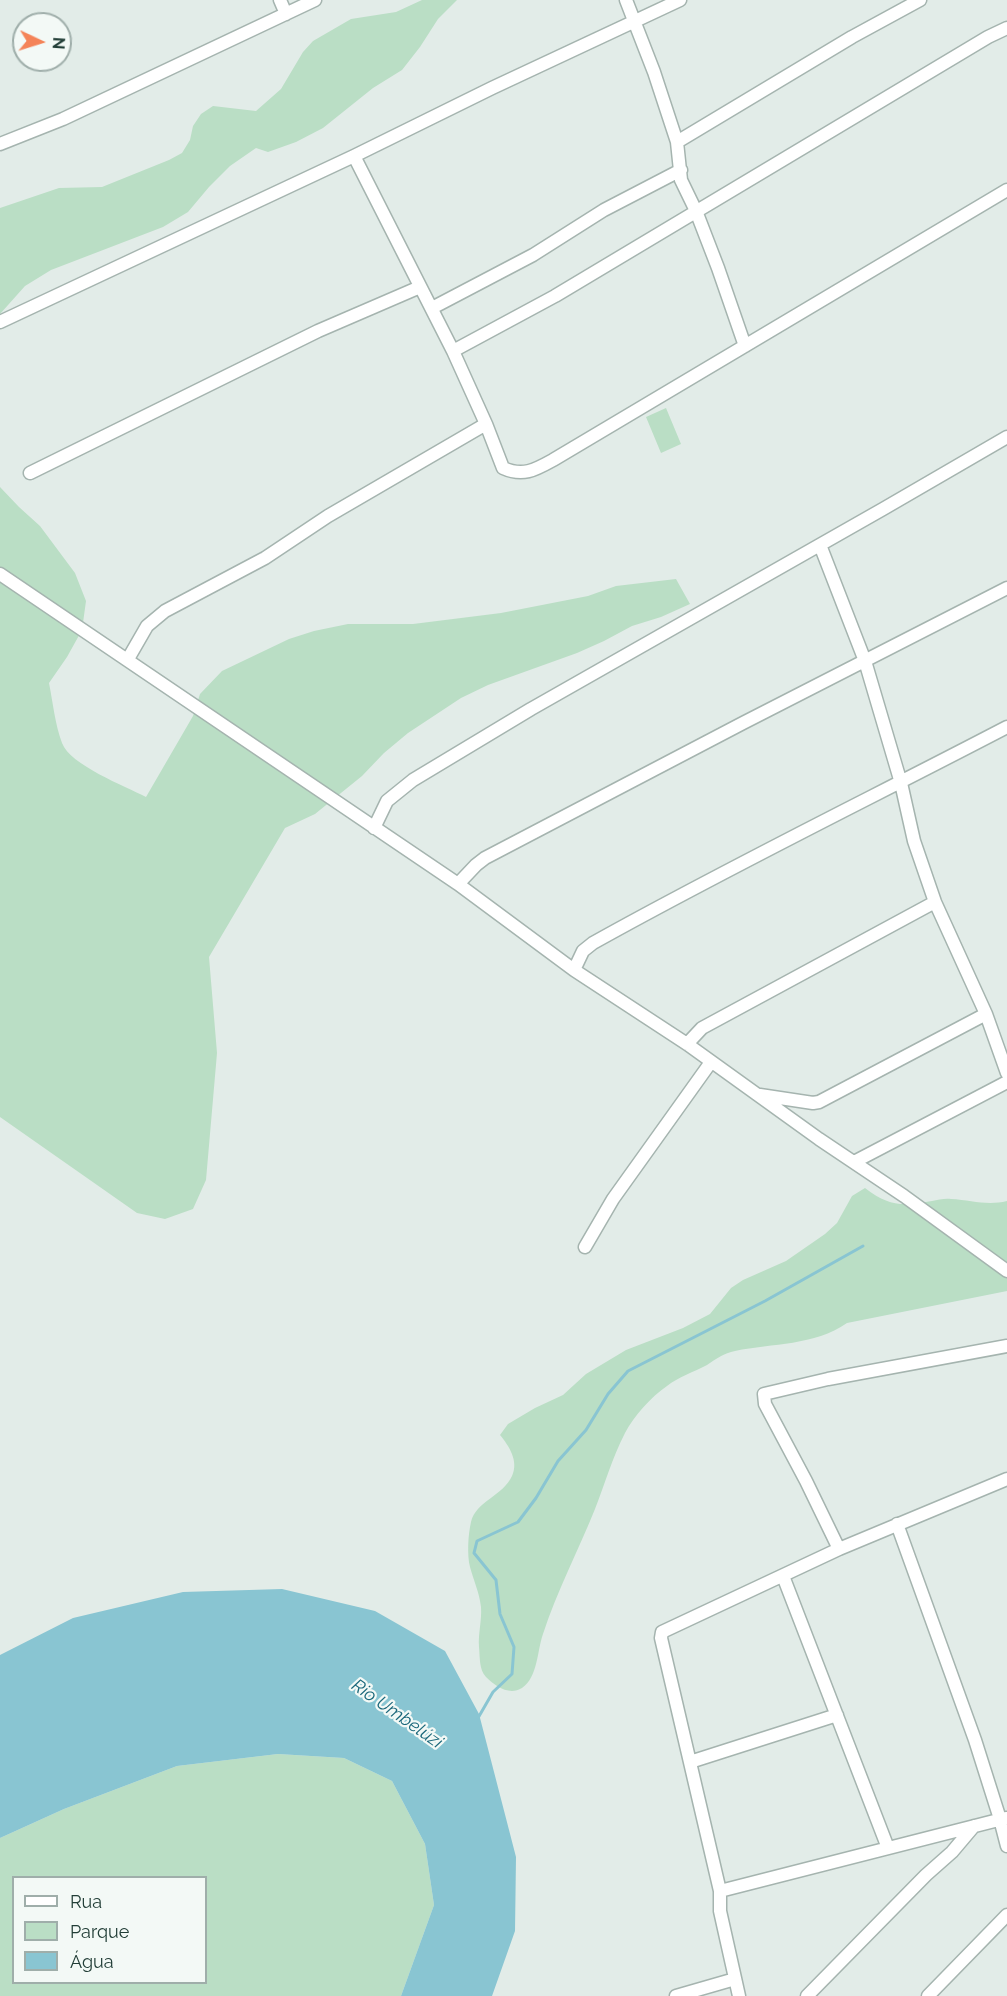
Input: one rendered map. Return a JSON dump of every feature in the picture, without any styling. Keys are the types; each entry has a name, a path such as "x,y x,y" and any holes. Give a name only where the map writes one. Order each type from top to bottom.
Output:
{"street":[{"path":"280,0 286,14"},
{"path":"0,144 63,119 315,0"},
{"path":"626,0 677,142 681,180 696,211 745,346"},
{"path":"0,322 680,0"},
{"path":"677,142 852,37 920,0"},
{"path":"453,351 555,296 988,37 1007,28"},
{"path":"354,156 453,351 503,468 525,474 554,460 1007,190"},
{"path":"432,308 533,255 603,210 681,170"},
{"path":"30,474 318,331 420,287"},
{"path":"128,659 147,626 165,611 264,558 328,516 486,424"},
{"path":"374,828 387,801 413,780 531,709 1007,436"},
{"path":"820,545 865,662 901,783 914,841 935,902 986,1014 1007,1073"},
{"path":"0,574 458,884 574,970 687,1044 1007,1271"},
{"path":"458,884 485,858 1007,588"},
{"path":"574,970 583,951 593,943 741,863 1007,727"},
{"path":"687,1044 702,1028 935,902"},
{"path":"756,1095 819,1102 986,1014"},
{"path":"585,1247 613,1199 711,1062"},
{"path":"854,1162 1007,1082"},
{"path":"839,1549 806,1480 765,1404 764,1394 838,1377 1007,1346"},
{"path":"738,1996 720,1911 720,1892 661,1638 662,1632 839,1549 1007,1479"},
{"path":"897,1524 1004,1818 1007,1846"},
{"path":"783,1576 888,1848"},
{"path":"690,1762 837,1715"},
{"path":"720,1892 1004,1818"},
{"path":"807,1996 926,1875 952,1852 974,1826"},
{"path":"928,1996 1007,1915"},
{"path":"676,1996 735,1979"}],"green space":[{"path":"422,0 457,0 438,19 402,70 373,88 323,128 296,142 268,152 256,148 230,166 188,212 163,227 51,270 25,286 0,314 0,208 59,188 102,187 169,160 182,153 190,140 193,126 201,114 213,106 256,111 281,89 303,52 313,41 351,19 396,12"},
{"path":"666,408 681,444 661,453 646,417"},
{"path":"0,487 40,526 75,573 86,601 82,630 49,683 62,743 67,751 87,767 146,797 193,716 200,694 222,671 289,639 348,624 413,624 501,613 588,596 616,586 676,579 690,604 661,617 632,626 577,653 488,685 461,698 408,733 362,776 315,814 285,828 209,957 217,1053 206,1180 193,1209 165,1219 137,1213 0,1117"},
{"path":"865,1188 882,1199 897,1204 946,1199 986,1203 1007,1201 1007,1291 847,1323 807,1340 731,1352 661,1390 638,1414 620,1442 595,1509 549,1618 531,1677 522,1688 512,1691 494,1684 482,1671 480,1663 481,1607 468,1551 471,1522 474,1515 484,1503 508,1483 514,1470 514,1459 510,1449 500,1435 508,1424 563,1395 586,1374 626,1350 683,1328 710,1314 731,1288 743,1280 786,1261 825,1234 837,1223 852,1196"},
{"path":"278,1754 344,1758 392,1781 425,1844 434,1905 401,1996 0,1996 0,1838 64,1809 177,1766"}],"water":[{"name":"Rio Umbelúzi","path":"282,1589 375,1611 445,1651 479,1714 516,1857 515,1931 492,1996 401,1996 434,1905 425,1844 392,1781 344,1758 278,1754 177,1766 64,1809 0,1838 0,1655 73,1618 183,1592"}],"waterway":[{"path":"478,1718 493,1692 512,1674 514,1647 500,1614 496,1580 474,1553 477,1541 518,1522 536,1498 558,1461 586,1430 608,1394 628,1371 765,1301 863,1246"}]}
